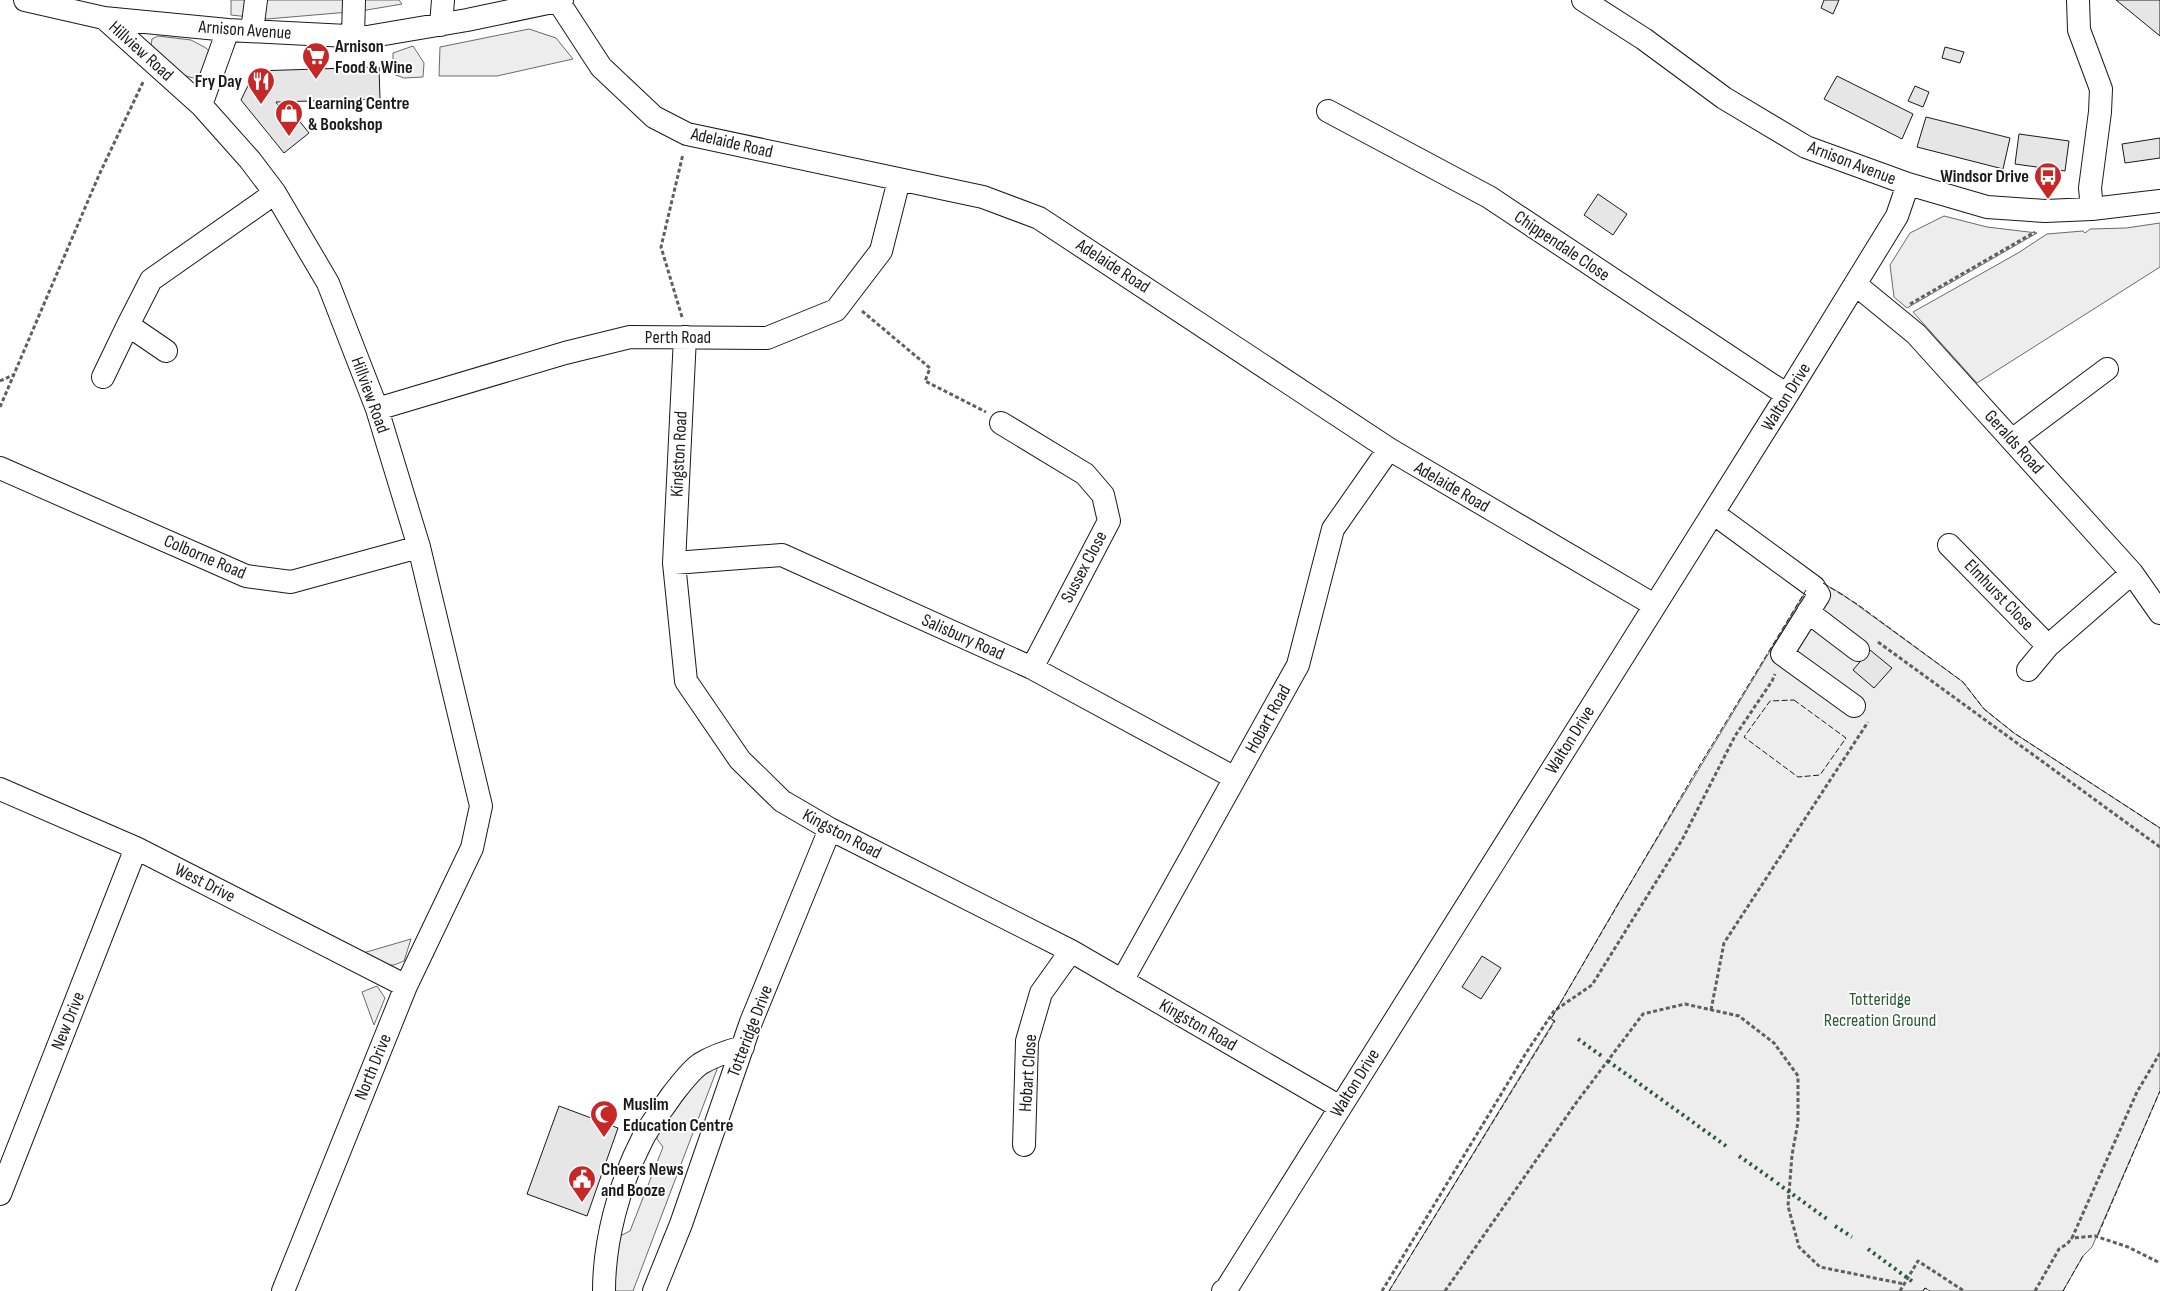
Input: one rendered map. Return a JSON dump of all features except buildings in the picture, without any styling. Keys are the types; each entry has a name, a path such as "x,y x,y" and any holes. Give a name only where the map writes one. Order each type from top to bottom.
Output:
{"street":[{"name":"Arnison Avenue","path":"25,0 104,18 228,30 368,37 441,25 534,3 560,1"},
{"path":"252,31 256,0"},
{"path":"353,36 354,0"},
{"path":"441,25 443,0"},
{"name":"Arnison Avenue","path":"1583,0 1644,39 1724,98 1806,147 1908,184 1987,207 2046,211 2092,210 2160,201"},
{"path":"2078,0 2079,30 2100,89 2100,112 2090,188 2092,210"},
{"name":"Adelaide Road","path":"560,1 601,67 654,117 687,134 983,198 1039,218 1389,449 1654,605"},
{"name":"Hillview Road","path":"104,18 201,105 250,160 275,193 328,283 376,409 419,547 480,806 472,848"},
{"path":"201,105 228,30"},
{"name":"Chippendale Close","path":"1328,111 1489,197 1787,395"},
{"name":"Perth Road","path":"376,409 566,353 630,337 767,338 836,310 881,251 898,180"},
{"name":"Walton Drive","path":"1223,1291 1227,1288 1787,395 1897,216 1908,184"},
{"path":"103,377 151,280 275,193"},
{"name":"Geralds Road","path":"1855,284 1916,334 2132,574 2160,613"},
{"path":"128,325 166,351"},
{"name":"Kingston Road","path":"686,336 674,563 686,682 740,760 782,801 830,829 1071,951 1340,1107"},
{"path":"2012,440 2106,369"},
{"name":"Sussex Close","path":"1002,423 1085,474 1103,495 1109,521 1032,668"},
{"name":"Hobart Road","path":"1122,981 1298,665 1333,529 1389,449"},
{"name":"Colborne Road","path":"0,468 246,576 290,582 419,547"},
{"path":"1713,513 1814,587 1819,596 1782,654 1854,706"},
{"name":"Elmhurst Close","path":"1950,545 2048,646"},
{"name":"Salisbury Road","path":"674,563 782,555 1032,668 1235,778"},
{"name":"Elmhurst Close","path":"2028,670 2048,646 2132,574"},
{"path":"1808,612 1858,650"},
{"name":"West Drive","path":"0,789 136,848 406,986"},
{"name":"Totteridge Drive","path":"654,1291 681,1224 743,1047 830,829"},
{"name":"New Drive","path":"0,1194 136,848"},
{"name":"North Drive","path":"283,1291 406,986 472,848"},
{"name":"Hobart Close","path":"1024,1145 1027,1041 1041,993 1071,951"},
{"path":"604,1291 604,1264 621,1192 642,1141 654,1119 677,1088 699,1065 721,1054 743,1047"}],"path":[{"path":"0,407 99,175 152,62"},
{"path":"686,336 661,247 687,134"},
{"path":"1893,314 2045,226 2046,211"},
{"path":"846,297 930,368 925,381 1002,423"},
{"path":"0,381 14,374"},
{"path":"1858,650 1876,640 2160,847"},
{"path":"1382,1291 1526,1053 1554,1011 1592,985 1682,840 1734,736 1772,681 1782,654"},
{"path":"1711,1010 1724,943 1872,717 1854,706"},
{"path":"1445,1291 1576,1103 1643,1014 1685,1004 1739,1016 1774,1043 1798,1076 1798,1122 1792,1155 1788,1206 1799,1247 1820,1268 1904,1284"},
{"path":"2035,1291 2059,1249 2072,1238 2137,1092 2160,1053"},
{"path":"2072,1238 2095,1236 2128,1247 2160,1263"},
{"path":"1900,1291 1918,1261 1964,1291"}],"shaded area":[{"path":"231,0 399,0 402,4 361,11 267,19 231,15"},
{"path":"529,29 556,38 573,59 497,76 439,76 440,47"},
{"path":"158,36 191,40 206,48 210,52 205,70 193,78 183,75 151,46 152,39"},
{"path":"413,46 424,63 423,77 404,78 393,74 393,53"},
{"path":"1944,216 1987,227 2037,233 1907,308 1894,297 1890,265 1910,233"},
{"path":"2160,223 2160,267 1977,383 1913,312 2018,253 2047,234 2083,231 2085,233 2090,229 2126,228"},
{"name":"Totteridge Recreation Ground","path":"1814,578 1842,594 1963,682 1984,709 2014,733 2160,828 2160,1091 2092,1247 2083,1256 2063,1291 1930,1291 1925,1288 1923,1291 1389,1291 1554,1021 1551,1019 1616,907"},
{"path":"411,939 404,961 394,965 383,965 363,953"},
{"path":"377,986 385,998 374,1025 362,992"},
{"path":"705,1062 719,1064 633,1291 608,1291 620,1236 630,1231 663,1147 657,1139 657,1129"}],"hedge":[{"path":"1578,1039 1603,1057"},
{"path":"1608,1061 1726,1146"},
{"path":"1739,1156 1773,1180"},
{"path":"1777,1183 1827,1219"},
{"path":"1835,1226 1852,1237"},
{"path":"1868,1249 1913,1282"}],"fence":[{"path":"1823,583 1857,604 1963,682 1984,709 2014,733 2160,828"},
{"path":"1389,1291 1555,1021 1551,1019 1692,778 1806,590"},
{"path":"1794,700 1846,738 1820,775 1798,777 1744,737 1770,701 1794,700"},
{"path":"2098,1235 2160,1091"},
{"path":"2063,1291 2083,1256"},
{"path":"1923,1291 1925,1288 1930,1291"}],"place":[{"name":"Arnison Food & Wine","path":"316,80"},
{"name":"Fry Day","path":"261,105"},
{"name":"Learning Centre & Bookshop","path":"289,137"},
{"name":"Windsor Drive","path":"2048,200"},
{"name":"Muslim Education Centre","path":"604,1138"},
{"name":"Cheers News and Booze","path":"582,1203"}]}
